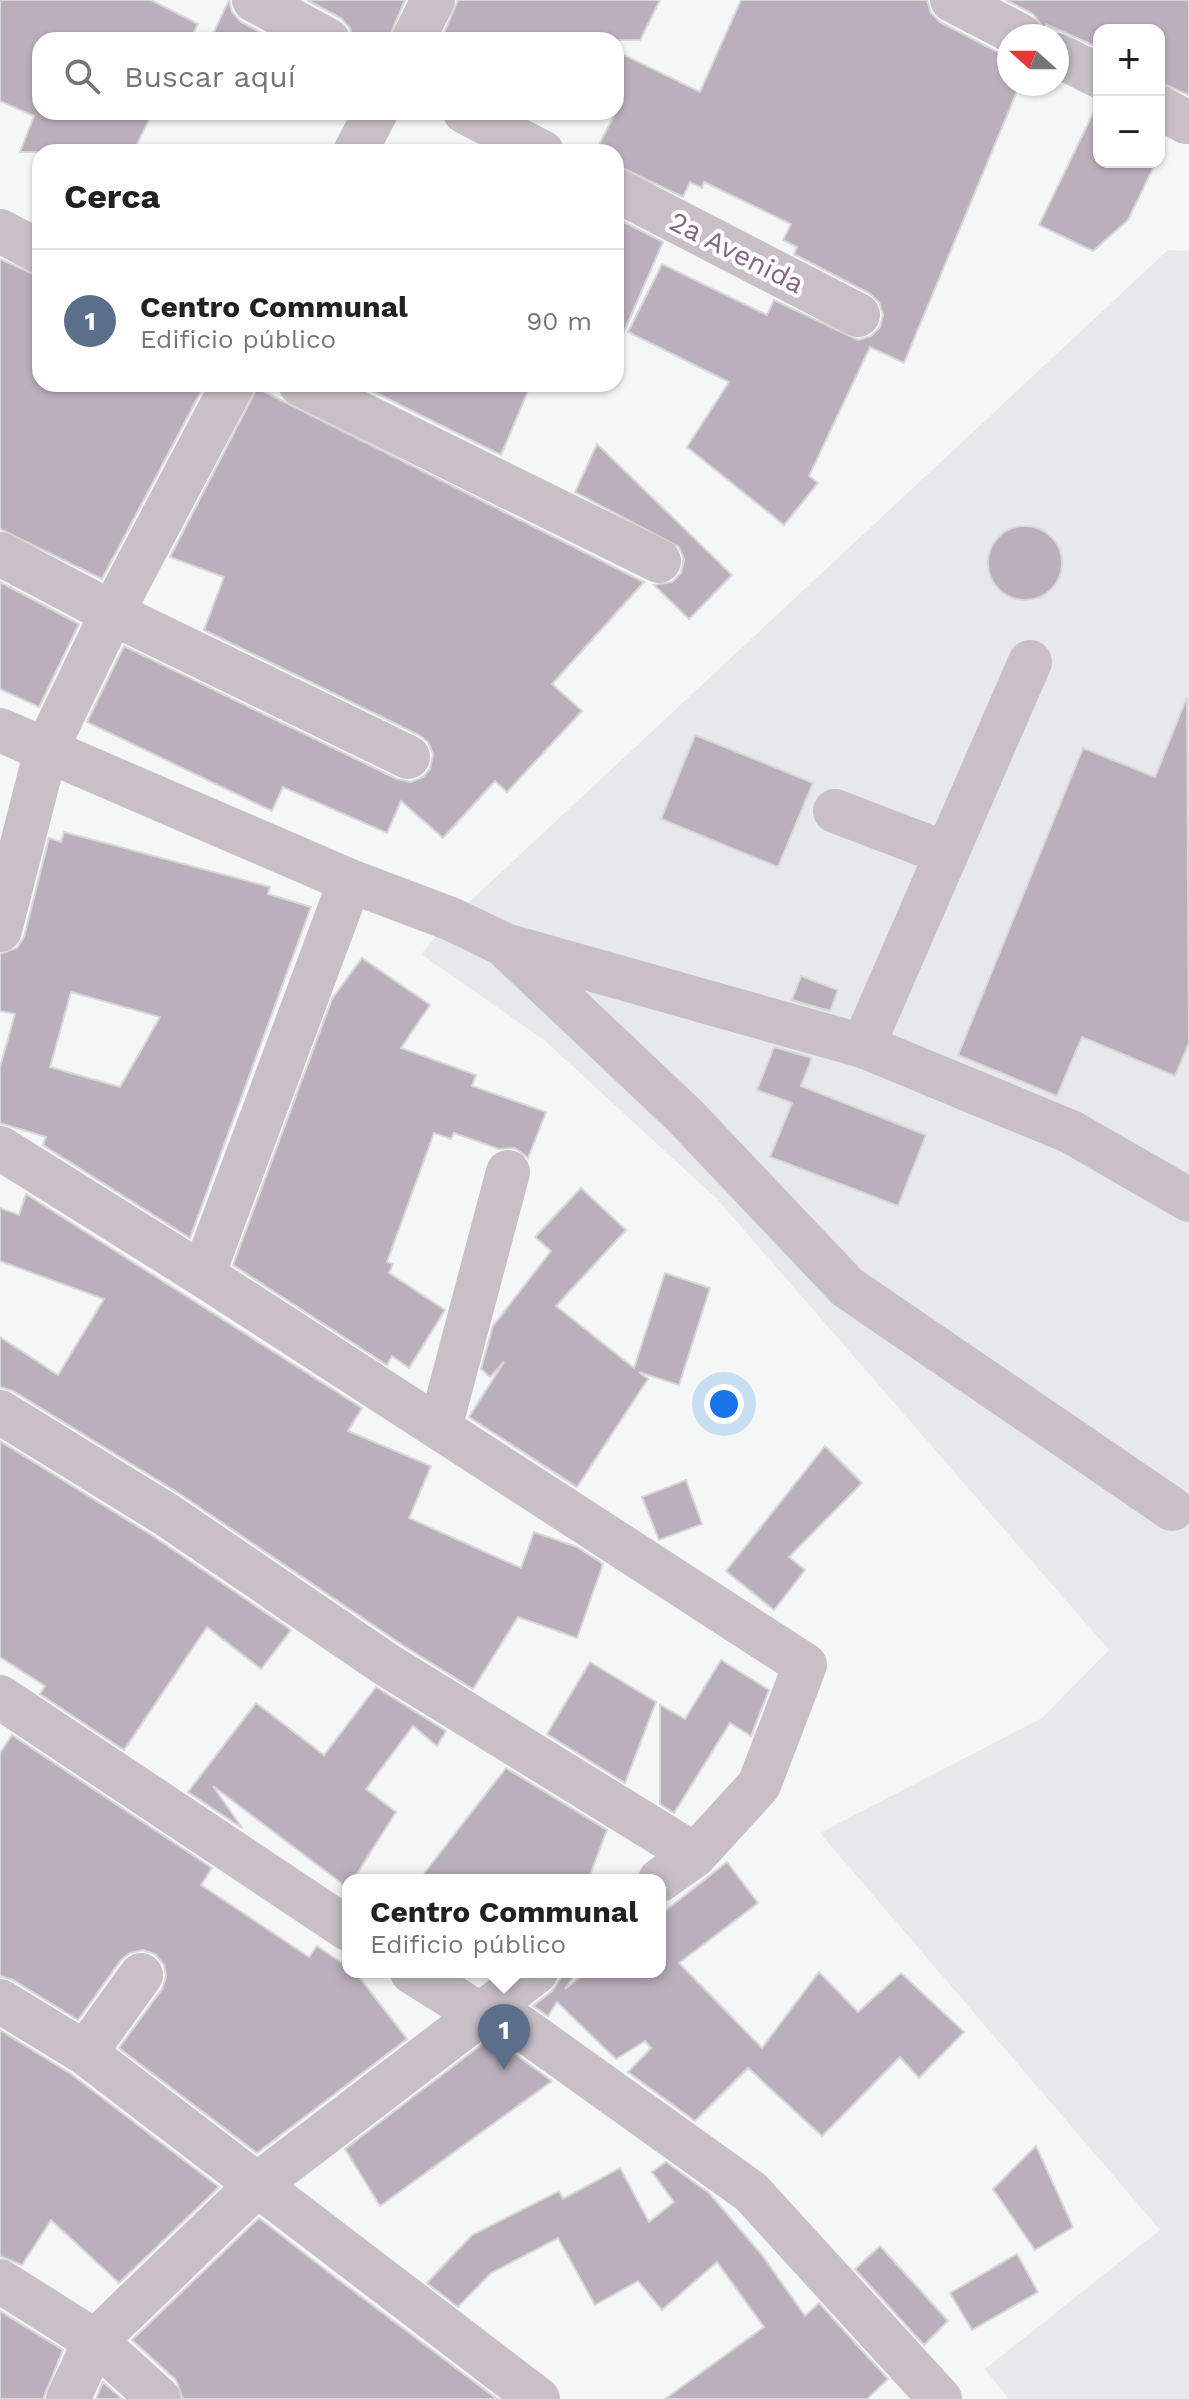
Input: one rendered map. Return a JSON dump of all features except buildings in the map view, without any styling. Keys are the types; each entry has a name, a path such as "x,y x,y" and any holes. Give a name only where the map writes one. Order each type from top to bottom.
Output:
{"street":[{"path":"254,0 313,32"},
{"path":"417,32 433,0"},
{"path":"952,0 998,24"},
{"path":"1069,61 1093,73"},
{"path":"359,144 372,120"},
{"path":"480,120 527,144"},
{"name":"2a Avenida","path":"624,194 858,315"},
{"path":"0,231 32,248"},
{"path":"0,930 46,750 112,613 229,392"},
{"path":"316,392 659,561"},
{"path":"0,554 112,613 408,757"},
{"path":"863,1046 1030,662"},
{"path":"0,730 350,881 451,919 503,944 863,1046 1071,1132 1189,1200"},
{"path":"835,811 945,853"},
{"path":"203,1275 350,881"},
{"path":"503,944 685,1116 847,1287 1172,1509"},
{"path":"0,1148 203,1275 805,1665 759,1785 695,1855 666,1876"},
{"path":"440,1428 508,1172"},
{"path":"0,1412 167,1515 387,1665 695,1855"},
{"path":"0,1697 342,1925"},
{"path":"85,2053 141,1975"},
{"path":"422,1978 479,2014 519,2026 751,2192 940,2399"},
{"path":"68,2399 95,2341 257,2185 528,1978"},
{"path":"0,2001 85,2053 538,2399"},
{"path":"0,2281 95,2341 159,2399"}],"shaded area":[{"path":"1168,250 1189,251 1189,2399 1009,2399 985,2369 1160,2230 820,1833 1042,1718 1109,1650 717,1199 544,1040 421,954 451,919"}],"place":[{"name":"Centro Communal","path":"504,2070"}]}
